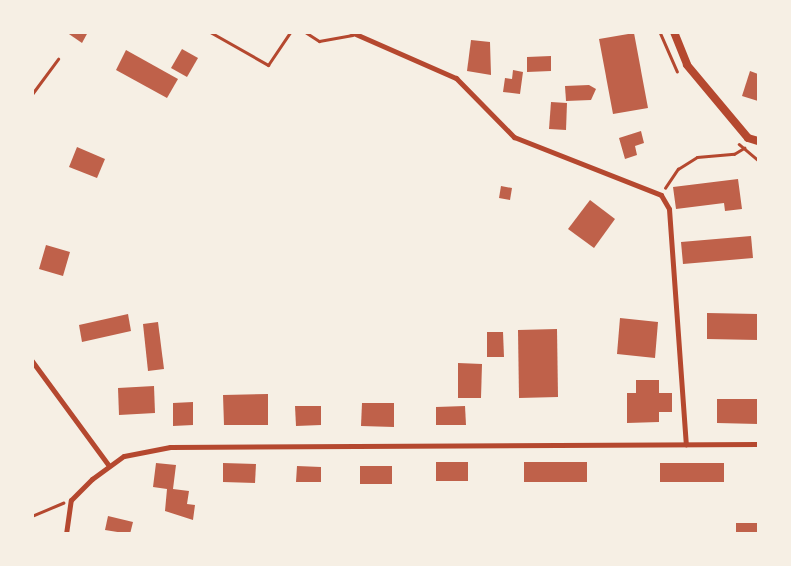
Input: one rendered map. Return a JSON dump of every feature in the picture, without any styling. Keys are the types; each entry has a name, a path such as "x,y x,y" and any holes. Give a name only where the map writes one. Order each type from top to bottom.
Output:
{"street":[{"path":"674,32 688,65 748,138 758,142"},
{"path":"352,34 456,78 514,137 661,195 669,209 686,444"},
{"path":"32,361 109,466"},
{"path":"66,534 71,500 109,466 124,456 170,447 758,444"}],"lane":[{"path":"210,32 268,65 290,32"},
{"path":"305,32 319,41 352,34"},
{"path":"32,94 58,59"}],"path":[{"path":"661,195 678,169 708,154 734,154 743,150 748,138"},
{"path":"32,516 71,500"}],"building":[{"path":"66,32 88,32 82,43"},
{"path":"634,33 648,108 613,114 599,39"},
{"path":"471,40 490,42 491,75 467,71"},
{"path":"182,49 198,58 187,77 171,68"},
{"path":"126,50 178,79 167,98 116,70"},
{"path":"551,56 551,71 527,72 527,57"},
{"path":"513,70 523,72 520,94 503,92 505,78 512,79"},
{"path":"750,71 758,74 758,101 742,96"},
{"path":"589,85 596,89 591,100 566,101 565,86"},
{"path":"551,102 567,103 566,130 549,129"},
{"path":"641,131 644,143 635,146 637,155 625,159 619,138"},
{"path":"77,147 105,159 97,178 69,167"},
{"path":"738,179 742,209 725,211 724,203 676,209 673,187"},
{"path":"501,186 512,188 510,200 499,198"},
{"path":"590,200 615,219 594,248 568,229"},
{"path":"751,236 753,258 683,264 681,242"},
{"path":"46,245 70,252 63,276 39,269"},
{"path":"707,313 758,314 758,340 707,339"},
{"path":"128,314 131,331 82,342 79,325"},
{"path":"620,318 658,322 655,358 617,354"},
{"path":"158,322 164,369 148,371 143,324"},
{"path":"557,329 558,397 519,398 518,330"},
{"path":"487,332 503,332 504,357 487,357"},
{"path":"458,363 482,364 481,398 458,398"},
{"path":"636,380 659,380 659,393 672,393 672,412 659,412 659,422 627,423 627,393 636,393"},
{"path":"154,386 155,413 119,415 118,388"},
{"path":"268,394 268,425 224,425 223,395"},
{"path":"717,399 758,399 758,424 717,423"},
{"path":"193,402 193,425 173,426 173,403"},
{"path":"362,403 394,403 394,427 361,426"},
{"path":"295,406 321,406 321,425 296,426"},
{"path":"465,406 466,425 436,425 436,407"},
{"path":"436,462 468,462 468,481 436,481"},
{"path":"524,462 587,462 587,482 524,482"},
{"path":"156,463 176,465 173,489 189,491 187,504 195,505 193,520 165,511 167,489 153,487"},
{"path":"223,463 256,464 255,483 223,482"},
{"path":"660,463 724,463 724,482 660,482"},
{"path":"297,466 321,467 321,482 296,482"},
{"path":"360,466 392,466 392,484 360,484"},
{"path":"108,516 133,522 130,534 105,530"},
{"path":"736,523 758,523 758,534 736,534"}]}
